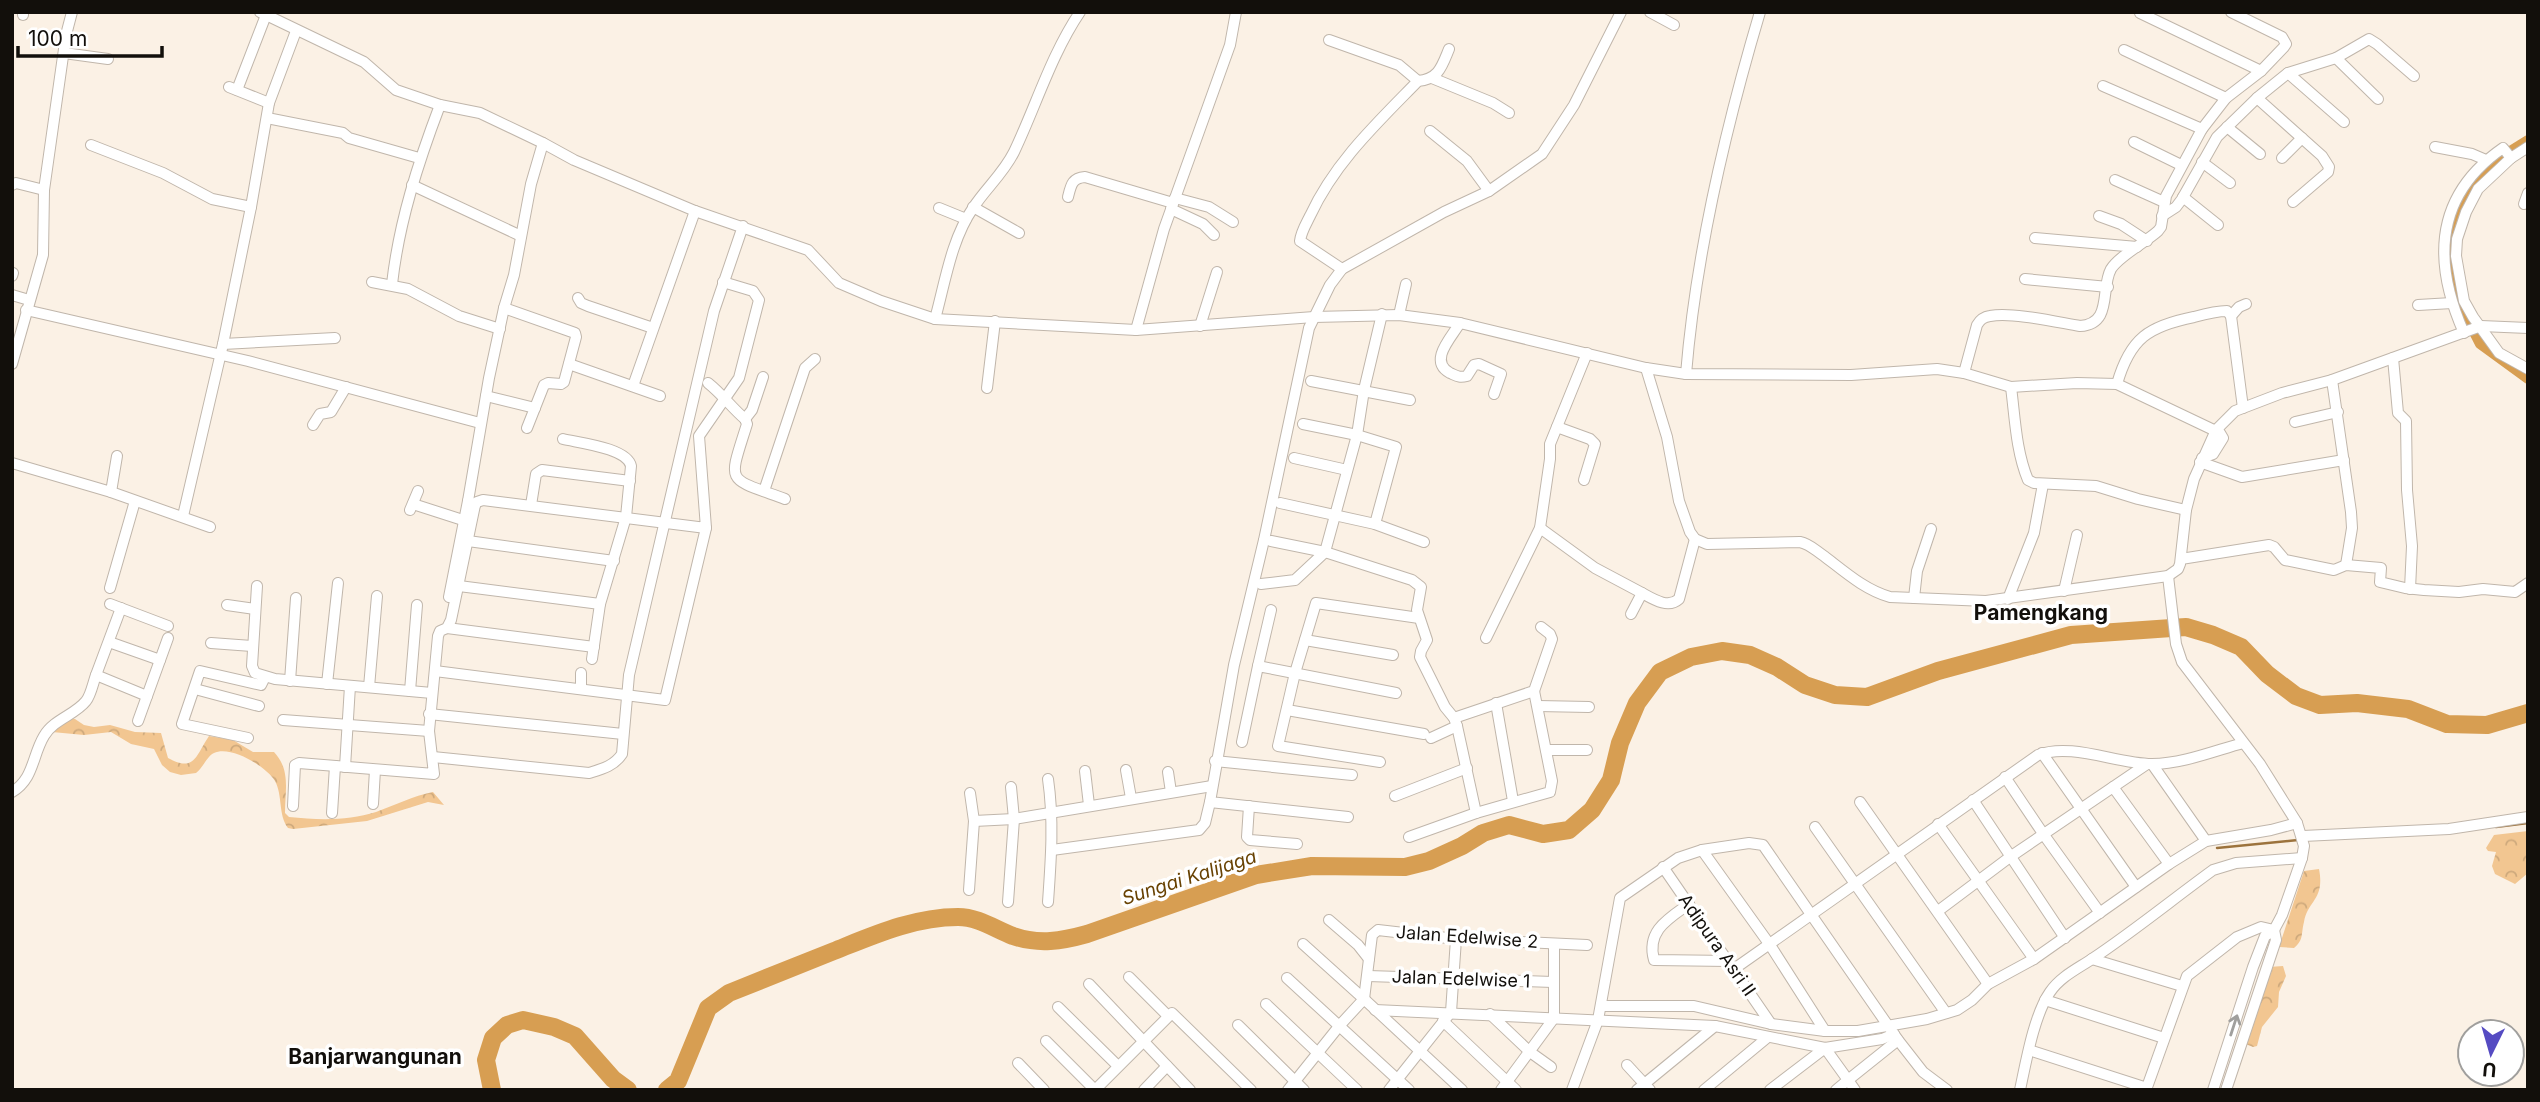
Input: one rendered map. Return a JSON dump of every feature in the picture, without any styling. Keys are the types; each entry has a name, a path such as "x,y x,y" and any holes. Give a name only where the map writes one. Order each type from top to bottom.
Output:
{"street":[{"path":"935,319 966,219 1012,156 1038,92 1080,12"},
{"path":"1136,330 1173,203 1227,53 1236,12"},
{"path":"1052,850 1199,830 1205,823 1234,665 1309,328 1330,285 1342,269 1444,212 1489,191 1536,159 1547,148 1574,105 1621,12"},
{"path":"1650,12 1674,24"},
{"path":"1686,374 1690,320 1706,233 1724,147 1760,12"},
{"path":"1972,376 1977,325 1981,318 2006,316 2089,325 2097,319 2108,287 2109,273 2158,231 2164,202 2181,165 2202,130 2226,98 2261,71 2284,47 2284,39 2231,12"},
{"path":"12,364 43,255 44,190 70,13"},
{"path":"269,103 233,88 263,13 363,62 396,90 440,105 480,113 574,160 695,211 808,250 839,283 881,301 935,319 1136,330 1314,317 1399,315 1461,323 1646,368 1686,374 1851,375 1937,369 2011,387 2077,383 2118,384 2222,435 2213,454 2201,460 2186,510 2181,559 2178,569 2168,576 2008,599 1964,601 1891,597 1866,587 1806,543 1707,544 1695,539 1679,501 1667,437 1646,368"},
{"path":"2140,13 2261,71"},
{"path":"183,516 221,356 269,103 296,31"},
{"path":"1329,40 1399,65 1418,81"},
{"path":"2162,216 2176,207 2183,197 2217,137 2256,98 2288,73 2336,58 2365,40 2373,40 2414,76"},
{"path":"1432,78 1442,67 1449,49"},
{"path":"2124,50 2226,98"},
{"path":"64,53 108,59"},
{"path":"2336,58 2378,99"},
{"path":"2288,73 2344,121"},
{"path":"1342,269 1300,242 1301,235 1316,203 1352,148 1418,81 1432,78 1493,103 1509,113"},
{"path":"2103,86 2202,130"},
{"path":"2256,98 2322,156 2329,167 2328,172 2293,202"},
{"path":"391,285 397,242 412,184 440,105"},
{"path":"267,118 343,133 349,138 419,159"},
{"path":"2227,128 2260,154"},
{"path":"1430,131 1467,161 1489,191"},
{"path":"2282,158 2302,138"},
{"path":"2134,142 2181,165"},
{"path":"447,626 445,619 472,504 480,423 504,308 514,275 531,184 543,143"},
{"path":"91,145 163,173 212,199 251,207"},
{"path":"2435,146 2486,160"},
{"path":"2473,329 2457,263 2457,239 2466,212 2478,189 2508,154 2528,147"},
{"path":"2508,154 2503,148 2486,160 2462,187 2448,221 2445,265 2452,303 2473,329 2499,353 2528,369"},
{"path":"2202,162 2230,183"},
{"path":"1068,197 1072,182 1085,177 1173,203 1209,207 1233,222"},
{"path":"2115,180 2164,202"},
{"path":"12,185 16,183 44,190"},
{"path":"412,184 521,236"},
{"path":"2183,197 2218,225"},
{"path":"1173,203 1203,223 1214,236"},
{"path":"973,207 1019,233"},
{"path":"939,208 966,219"},
{"path":"633,386 695,211"},
{"path":"2099,216 2121,224 2142,244"},
{"path":"433,757 589,773 617,760 622,754 625,694 685,435 703,382 714,311 743,226"},
{"path":"2035,238 2142,244"},
{"path":"1200,327 1217,272"},
{"path":"2025,279 2108,287"},
{"path":"372,282 408,289 459,316 500,329"},
{"path":"435,671 581,688 663,701 667,698 706,528 699,436 739,378 759,300 751,290 723,282"},
{"path":"1399,315 1406,284"},
{"path":"12,295 27,305 480,423"},
{"path":"578,298 588,306 653,328"},
{"path":"2418,305 2452,303"},
{"path":"2231,316 2246,304"},
{"path":"504,308 575,333 576,337 564,382 544,385 527,428"},
{"path":"2118,384 2127,354 2153,329 2169,322 2227,311 2231,316 2243,408"},
{"path":"1262,584 1295,580 1325,552 1357,435 1364,390 1382,314"},
{"path":"987,388 995,321"},
{"path":"1461,323 1443,351 1440,365 1458,377 1467,376 1475,365 1479,364 1501,374 1494,394"},
{"path":"2216,430 2228,416 2243,408 2282,393 2332,380 2473,329 2528,328"},
{"path":"223,344 335,338"},
{"path":"1486,638 1539,528 1550,444 1587,354"},
{"path":"2393,358 2398,412 2406,421 2407,489 2412,546 2410,589"},
{"path":"764,491 805,368 815,359"},
{"path":"569,364 660,396"},
{"path":"745,419 752,410 762,377"},
{"path":"2332,380 2352,528 2346,565"},
{"path":"1311,381 1410,400"},
{"path":"703,382 734,387"},
{"path":"703,382 726,398 747,424 733,468 735,477 742,483 785,499"},
{"path":"313,425 320,414 334,409 346,387"},
{"path":"2011,387 2028,480 2043,484 2096,486 2186,510"},
{"path":"486,396 535,408"},
{"path":"2295,422 2338,412"},
{"path":"1303,424 1357,435 1396,447 1375,524"},
{"path":"1557,427 1593,441 1595,447 1584,480"},
{"path":"685,435 699,436"},
{"path":"564,439 624,455 630,460 631,466 626,517 600,604 592,659"},
{"path":"111,492 117,456"},
{"path":"1294,458 1347,470"},
{"path":"2201,460 2242,477 2344,460"},
{"path":"12,463 111,492 210,527"},
{"path":"531,505 536,474 542,470 630,481"},
{"path":"2008,599 2034,533 2043,484"},
{"path":"418,491 411,507 468,522"},
{"path":"472,504 483,500 706,528"},
{"path":"110,588 135,501"},
{"path":"1280,503 1375,524 1424,542"},
{"path":"293,806 297,763 434,774 429,714 438,636 451,620 468,541 468,522"},
{"path":"1539,528 1595,568 1667,604 1679,599 1695,539"},
{"path":"1914,598 1917,571 1931,529"},
{"path":"2064,590 2077,535"},
{"path":"468,541 614,561"},
{"path":"1271,541 1325,552 1418,583 1421,593 1416,610 1427,640 1420,657 1455,722 1476,813"},
{"path":"2181,559 2269,545 2285,560 2334,570 2346,565 2381,568 2381,583 2410,589 2515,592 2528,583"},
{"path":"2168,576 2176,644 2182,662 2260,764 2297,823 2304,841 2302,858 2283,915 2274,930 2266,936 2253,967 2213,1090"},
{"path":"327,684 338,583"},
{"path":"257,586 252,670 265,677 289,681 432,692"},
{"path":"459,586 600,604"},
{"path":"1632,614 1642,593"},
{"path":"369,687 377,596"},
{"path":"289,681 296,598"},
{"path":"1380,762 1278,746 1296,673 1316,603 1419,618"},
{"path":"227,605 254,609"},
{"path":"410,691 417,605"},
{"path":"12,792 22,786 30,774 45,734 55,723 87,701 109,642 116,606 167,626"},
{"path":"1242,742 1271,610"},
{"path":"447,626 594,647"},
{"path":"1409,836 1513,801 1550,792 1552,781 1534,691 1552,639 1541,627"},
{"path":"138,721 167,638"},
{"path":"1305,640 1393,656"},
{"path":"109,642 160,660"},
{"path":"212,643 252,646"},
{"path":"1258,666 1396,693"},
{"path":"248,738 183,724 200,671 261,685 265,677"},
{"path":"581,673 581,688"},
{"path":"96,675 147,696"},
{"path":"332,813 350,686"},
{"path":"195,689 259,705"},
{"path":"1287,710 1428,736 1496,703 1534,691"},
{"path":"1496,703 1513,801"},
{"path":"1538,706 1589,706"},
{"path":"429,714 623,734"},
{"path":"283,720 346,727 429,731"},
{"path":"1689,904 1658,927 1652,948 1654,960 1732,965 1770,946 1938,824 2042,753 2067,751 2149,764 2196,756 2243,743"},
{"path":"1546,750 1587,750"},
{"path":"2042,753 2136,887"},
{"path":"1215,761 1352,775"},
{"path":"1938,911 2010,857 2149,764"},
{"path":"2149,764 2206,841"},
{"path":"1395,796 1467,768"},
{"path":"373,804 374,769"},
{"path":"1126,770 1130,798"},
{"path":"1085,771 1089,805"},
{"path":"1168,772 1171,792"},
{"path":"2005,777 2100,913"},
{"path":"1048,779 1052,812 1048,902"},
{"path":"974,821 1014,819 1212,786"},
{"path":"1008,902 1014,819 1011,787"},
{"path":"2113,787 2169,864"},
{"path":"969,890 974,821 970,793"},
{"path":"1973,800 2065,938"},
{"path":"1210,802 1348,817"},
{"path":"1860,802 1988,984"},
{"path":"1249,806 1246,833 1250,840 1297,844"},
{"path":"2304,841 2449,829 2528,817"},
{"path":"1376,1010 1447,1017 1490,1014 1715,1026 1825,1048 1882,1039 1957,1010 1988,984 2034,959 2206,841 2297,823"},
{"path":"1938,824 2034,959"},
{"path":"1815,827 1946,1013"},
{"path":"1572,1090 1598,1020 1618,901 1622,895 1678,858 1702,850 1749,843 1761,844 1923,1072 1947,1090"},
{"path":"1702,850 1770,946 1825,1031"},
{"path":"2020,1090 2045,1000 2058,982 2214,870 2235,863 2302,858"},
{"name":"Adipura Asri II","path":"1663,867 1771,1024"},
{"path":"1329,920 1359,945 1369,959"},
{"path":"2029,1050 2146,1089 2187,976 2237,937 2261,927 2274,930"},
{"name":"Jalan Edelwise 2","path":"1364,999 1372,935 1378,930 1456,939 1587,945"},
{"path":"2226,1090 2276,940 2274,930"},
{"path":"1389,1090 1447,1017 1454,979 1456,939"},
{"path":"1303,944 1349,983 1462,1090"},
{"path":"1504,1086 1554,1018 1554,944"},
{"path":"2092,959 2182,986"},
{"name":"Jalan Edelwise 1","path":"1368,975 1553,982"},
{"path":"1129,977 1168,1016"},
{"path":"1287,978 1409,1090"},
{"path":"1089,984 1191,1090"},
{"path":"1238,1024 1295,1087 1340,1025 1364,999"},
{"path":"2045,1000 2164,1038"},
{"path":"1266,1004 1357,1090"},
{"path":"1601,1006 1694,1006 1771,1024 1825,1031 1894,1033"},
{"path":"1058,1007 1118,1066"},
{"path":"1046,1041 1095,1090 1172,1013 1251,1090"},
{"path":"1490,1014 1551,1068"},
{"path":"1447,1017 1504,1086 1516,1090"},
{"path":"1627,1065 1644,1088 1715,1026"},
{"path":"1836,1090 1894,1033"},
{"path":"1704,1090 1768,1037"},
{"path":"1825,1048 1855,1090"},
{"path":"1770,1090 1825,1048"},
{"path":"1018,1063 1044,1090"},
{"path":"1144,1090 1167,1066"}],"green space":[{"path":"66,718 94,727 110,725 135,732 161,733 168,758 184,764 194,760 209,736 233,740 253,752 274,752 285,773 285,813 289,817 355,817 433,792 444,805 428,802 367,821 288,828 275,781 271,775 248,759 221,751 209,757 196,773 181,775 170,772 162,765 154,749 131,744 111,732 84,735 52,732"},
{"path":"2528,831 2528,873 2515,884 2495,874 2492,866 2496,852 2486,848 2494,835"},
{"path":"2319,869 2320,887 2306,915 2299,942 2294,948 2279,947 2304,871"},
{"path":"2283,966 2286,976 2279,992 2278,1007 2262,1027 2257,1046 2243,1043 2269,967"}],"waterway":[{"path":"2528,140 2499,158 2478,177 2459,213 2450,251 2456,297 2480,344 2528,379"},
{"name":"Sungai Kalijaga","path":"667,1090 678,1081 708,1008 729,993 894,928 926,920 958,917 979,921 1023,939 1059,940 1087,934 1256,875 1312,866 1405,867 1429,861 1483,833 1509,825 1543,834 1569,830 1592,810 1611,780 1620,743 1637,703 1660,672 1691,657 1722,651 1750,655 1777,667 1805,685 1835,695 1867,697 1938,671 2071,635 2186,627 2241,647 2267,674 2296,696 2320,705 2357,703 2408,709 2447,724 2487,725 2528,713"},
{"path":"2496,827 2528,823"},
{"path":"2217,848 2298,840"},
{"name":"Sungai Kalijaga","path":"492,1090 486,1060 493,1038 507,1025 523,1020 554,1027 575,1036 613,1079 628,1090"}],"district":[{"name":"Pamengkang","path":"2041,613"},
{"name":"Banjarwangunan","path":"375,1057"}]}
